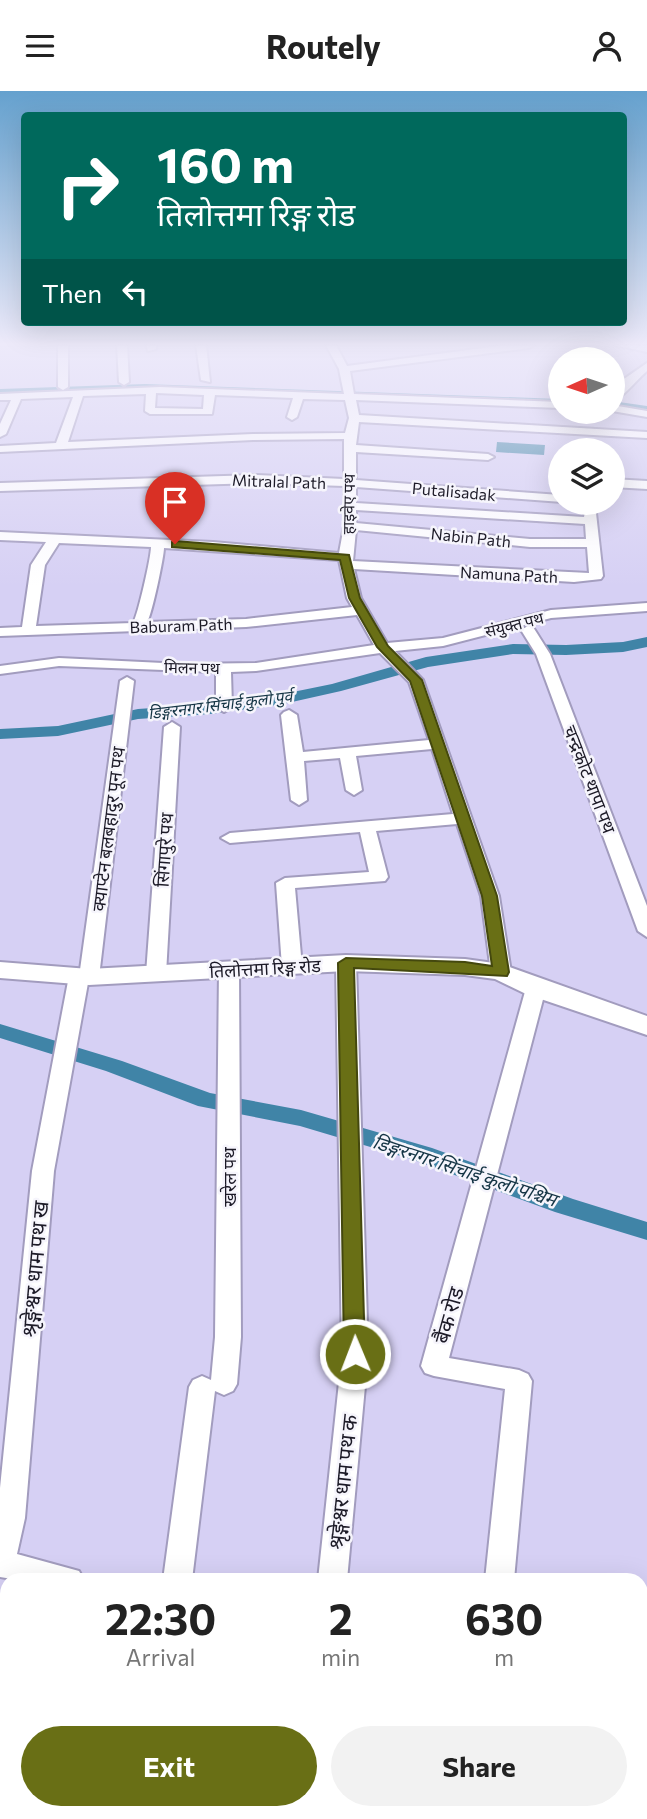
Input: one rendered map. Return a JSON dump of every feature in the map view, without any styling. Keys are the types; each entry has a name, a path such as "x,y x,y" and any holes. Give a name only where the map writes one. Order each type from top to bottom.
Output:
{"street":[{"path":"61,445 68,426"},
{"name":"हाइवेए पथ","path":"353,426 350,442 350,526 346,561 354,598 383,647 416,680 489,896 501,972"},
{"path":"486,426 647,435"},
{"path":"0,449 253,437 350,442 488,457"},
{"name":"Mitralal Path","path":"0,487 224,479 349,483"},
{"name":"Putalisadak","path":"349,483 548,498"},
{"path":"625,483 647,485"},
{"path":"349,506 592,521"},
{"name":"Namuna Path","path":"346,561 561,577 596,576 590,515"},
{"name":"Nabin Path","path":"350,526 530,543 593,543"},
{"path":"0,536 157,544 346,561"},
{"path":"28,631 38,565 54,540"},
{"path":"137,627 145,615 151,575 158,557 157,544"},
{"path":"593,596 601,610"},
{"name":"संयुक्त पथ","path":"383,647 443,642 551,614 647,607"},
{"name":"Baburam Path","path":"0,632 246,623 361,610"},
{"name":"चन्द्रकोट थापा पथ","path":"528,630 540,650 647,931"},
{"name":"मिलन पथ","path":"0,670 59,661 256,667 383,647"},
{"path":"223,668 224,707"},
{"name":"क्याप्टेन बलबहादुर पून पथ","path":"84,976 127,681"},
{"path":"289,715 299,800"},
{"name":"सिंगापुरे पथ","path":"156,974 172,727"},
{"path":"296,757 438,744"},
{"path":"347,753 354,790"},
{"path":"230,838 462,818"},
{"path":"292,967 285,883 379,877 368,827"},
{"name":"तिलोत्तमा रिङ्ग रोड","path":"0,970 84,976 346,963 465,967 501,972 536,988 647,1026"},
{"name":"श्रृङ्गेश्वर धाम पथ क","path":"333,1573 355,1354 346,963"},
{"name":"खरेल पथ","path":"178,1573 213,1386 228,1337 229,970"},
{"name":"श्रृङ्गेश्वर धाम पथ ख","path":"0,1563 43,1171 65,1051 84,976"},
{"name":"बैंक रोड","path":"500,1573 519,1381 434,1366 536,988"},
{"path":"0,1563 41,1573"}],"water":[{"path":"497,442 545,445 544,455 496,452"}],"waterway":[{"name":"डिङ्गरनगर सिंचाई कुलो पुर्व","path":"0,734 58,731 138,714 210,709 283,699 335,688 426,662 513,649 566,650 623,647 647,642"},
{"name":"डिङ्गरनगर सिंचाई कुलो पश्चिम","path":"0,1031 114,1066 206,1100 301,1118 423,1154 564,1206 647,1231"}],"route":[{"path":"175,544 345,557 354,598 383,647 416,680 489,896 501,972 465,967 346,963 355,1354"}]}
